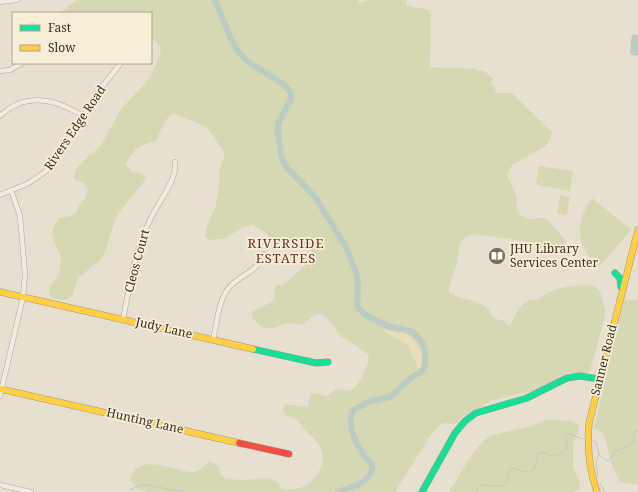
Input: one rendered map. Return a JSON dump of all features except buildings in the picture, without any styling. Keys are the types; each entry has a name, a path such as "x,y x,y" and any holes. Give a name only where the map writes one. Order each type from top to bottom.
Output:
{"street":[{"path":"0,2 17,0"},
{"path":"0,71 10,70 20,64"},
{"name":"Rivers Edge Road","path":"0,194 27,184 45,172 54,161 101,88 121,64"},
{"path":"0,116 18,104 34,100 42,100 64,105 83,116"},
{"name":"Cleos Court","path":"123,319 142,237 175,174 175,162"},
{"path":"0,396 23,297 25,268 21,222 11,190"},
{"name":"Sanner Road","path":"597,492 591,472 587,444 590,417 638,230"},
{"path":"213,339 226,293 235,282 257,266 263,254"},
{"path":"621,295 621,280 615,273 623,271 630,260"},
{"name":"Judy Lane","path":"0,292 316,363 328,362"},
{"path":"422,492 455,433 465,421 476,413 526,398 567,378 580,376 600,379"},
{"name":"Hunting Lane","path":"1,389 289,454"},
{"path":"0,485 30,492"}],"green space":[{"path":"77,0 358,0 359,3 369,0 407,0 406,5 429,10 431,15 430,67 477,69 477,71 484,71 493,78 491,84 494,86 496,93 512,93 553,133 546,146 512,165 507,175 517,197 516,207 519,214 528,219 544,218 550,222 566,241 564,248 548,251 523,241 473,234 464,238 459,245 457,263 449,287 449,293 483,305 490,310 493,318 504,321 508,325 511,324 518,310 524,303 530,300 536,300 549,292 564,287 584,285 595,286 600,291 605,310 604,320 590,371 585,373 569,373 536,390 493,400 462,417 456,424 445,423 440,425 432,433 395,492 146,492 138,489 130,480 134,471 141,466 148,464 157,465 193,472 204,467 209,462 214,463 219,467 221,475 226,479 245,480 268,478 278,482 282,489 295,489 306,485 314,479 320,469 323,458 322,452 313,438 297,420 285,414 283,408 285,404 308,407 310,395 314,393 327,396 336,389 353,389 363,376 369,355 341,337 328,318 321,314 314,315 303,325 288,323 273,328 264,328 252,317 252,312 274,300 276,285 282,285 289,280 310,259 312,256 311,248 306,242 296,238 282,243 275,242 262,230 252,225 246,226 223,239 211,240 205,237 211,216 215,209 220,179 219,172 224,157 224,152 208,129 194,121 173,113 164,123 155,142 145,144 137,148 126,164 131,171 144,175 146,179 117,215 105,252 101,259 78,278 72,296 67,299 60,300 53,298 49,294 50,288 60,272 61,256 52,234 53,228 59,218 71,216 76,213 80,204 86,197 88,189 83,183 74,179 76,169 89,155 99,148 122,108 149,79 161,53 160,47 152,37 152,12 57,12 64,10"},
{"path":"539,166 573,171 570,191 536,185"},
{"path":"560,195 570,197 567,215 557,214"},
{"path":"592,198 629,228 630,231 599,267 586,251 580,234 582,217"},
{"path":"624,300 638,300 638,485 620,482 612,465 604,434 594,428"},
{"path":"545,420 572,421 579,425 573,444 573,468 580,482 579,489 572,492 449,492 468,460 486,439 492,435 529,427"}],"sand":[{"path":"380,328 405,334 417,344 420,348 422,358 420,368 417,369 416,363 407,345"}],"shaded area":[{"path":"633,34 638,35 638,55 635,56 630,54"}],"waterway":[{"path":"214,0 222,15 231,39 240,54 246,60 280,82 290,91 291,99 278,124 281,155 288,169 315,197 346,247 356,273 358,284 357,306 364,314 387,326 414,333 423,344 425,352 425,366 421,372 412,377 390,397 370,401 352,411 351,423 353,435 361,451 370,462 372,471 363,482 338,492"},
{"path":"590,439 596,442 599,455 607,461 617,450 634,442 634,434 638,431"},
{"path":"475,492 483,485 504,485 508,472 513,468 525,472 534,469 537,461 537,454 540,452 554,456 562,453 567,447 566,436 568,434 584,439"},
{"path":"598,477 596,462 599,455"},
{"path":"600,483 604,492"},
{"path":"130,490 143,484 183,492"},
{"path":"351,487 353,492"}],"traffic: fast":[{"path":"615,273 620,278 621,287"},
{"path":"253,349 316,363 328,362"},
{"path":"422,492 455,433 465,421 476,413 527,398 567,378 580,376 599,379"}],"traffic: slow":[{"path":"597,492 589,458 589,423 638,230"},
{"path":"0,292 253,349"},
{"path":"0,389 239,443"}],"traffic: jam":[{"path":"239,443 289,454"}],"place":[{"name":"JHU Library Services Center","path":"497,256"}],"district":[{"name":"RIVERSIDE ESTATES","path":"286,250"}]}
